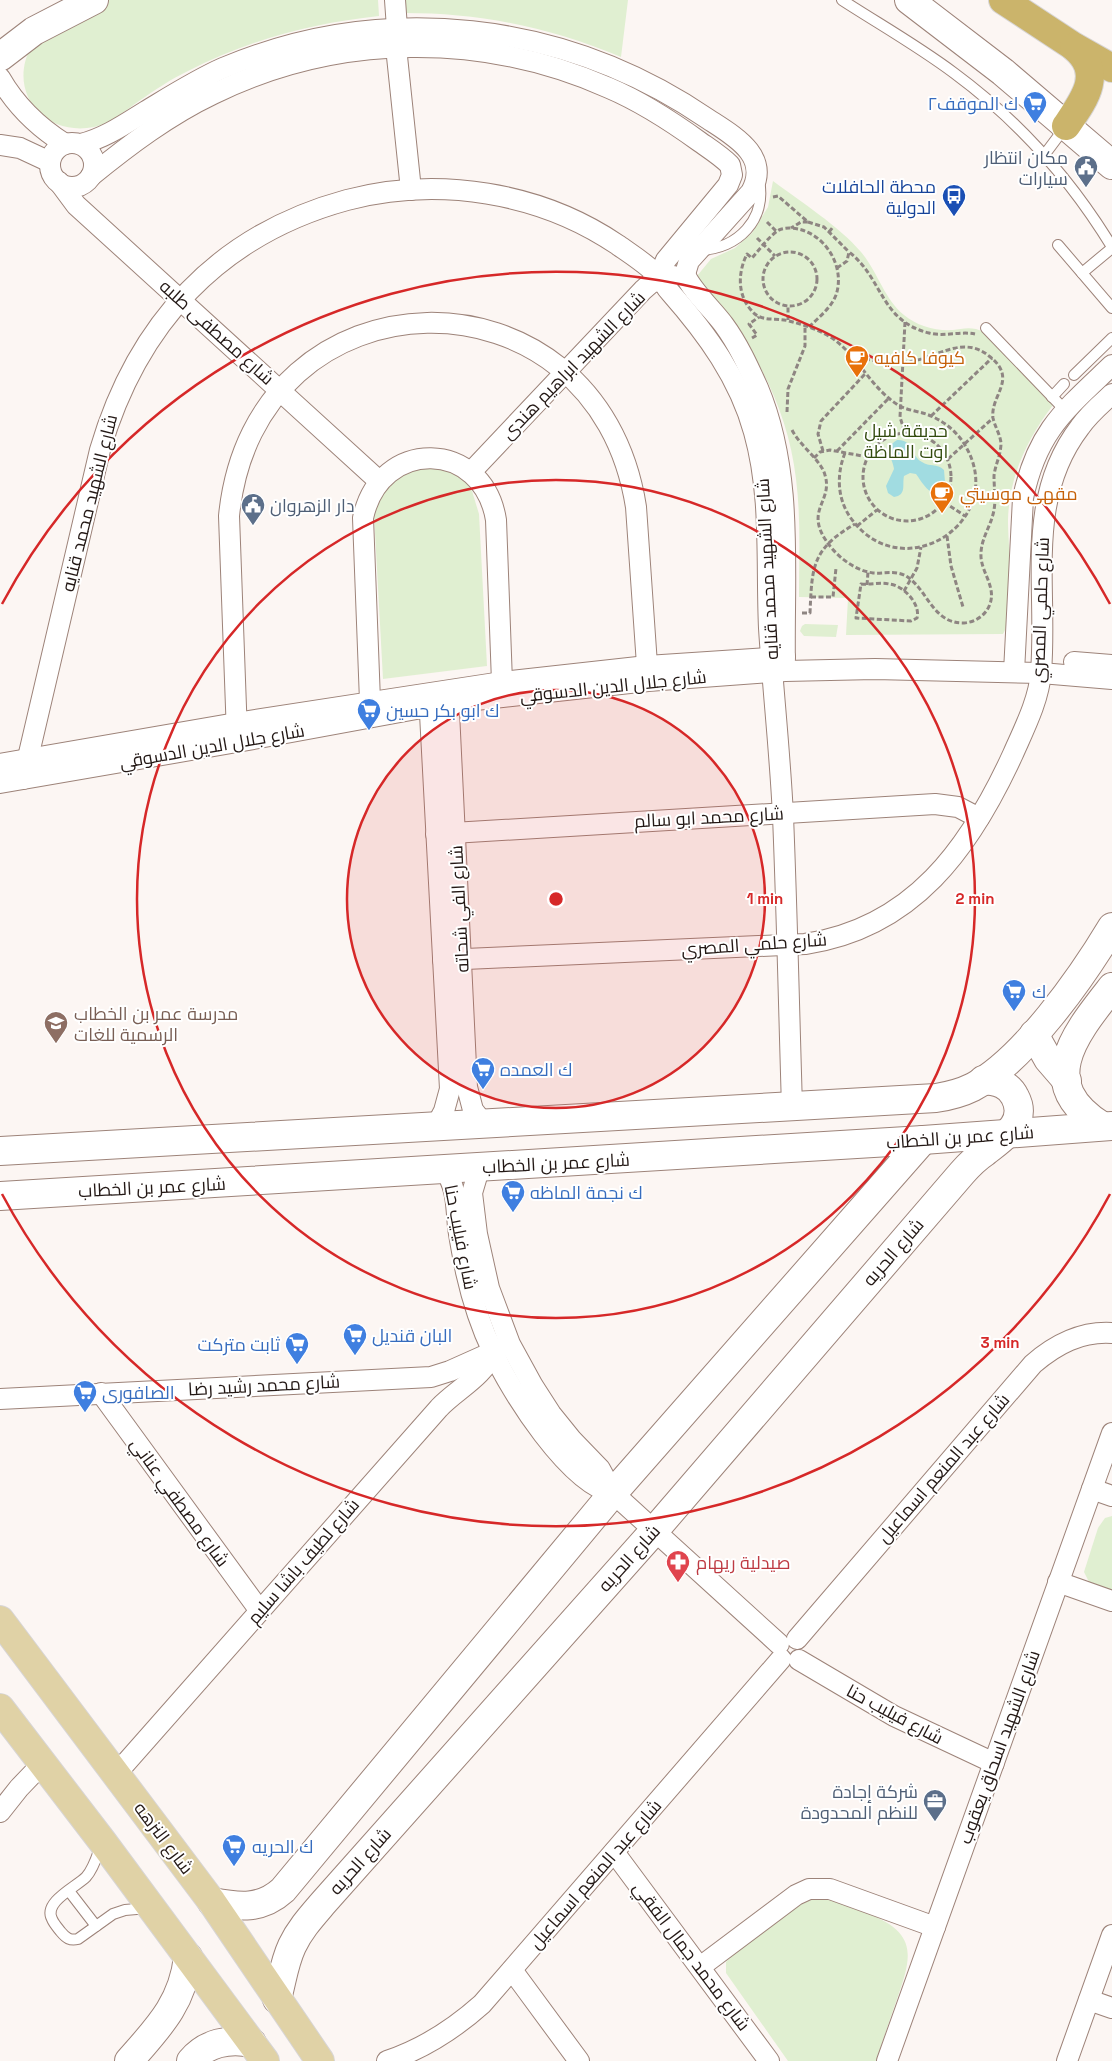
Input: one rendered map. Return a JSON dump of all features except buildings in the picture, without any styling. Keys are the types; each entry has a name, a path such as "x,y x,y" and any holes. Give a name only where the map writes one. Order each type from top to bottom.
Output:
{"highway":[{"path":"1003,0 1073,46 1112,68"},
{"path":"1066,126 1086,96 1090,78 1085,60 1073,46"}],"main road":[{"name":"شارع النزهه","path":"0,1620 212,1902 320,2061"},
{"path":"0,1708 102,1841 258,2052"}],"street":[{"path":"0,57 34,31 94,0"},
{"path":"395,0 411,190"},
{"path":"909,0 987,59 1112,165"},
{"path":"661,279 662,269 666,260 728,185 732,170 723,159 676,124 649,108 593,80 540,63 502,54 452,48 397,38 345,32 317,37 253,56 192,84 110,133 58,148 50,162 51,170 58,182 72,187 80,185 134,142 162,123 187,107 240,82 296,63 325,56 397,38 442,27 486,31 535,41 596,60 638,78 686,104 738,139 749,150 756,168 751,192 699,250 687,265 685,274"},
{"path":"0,78 11,96 45,130 92,154 94,169 91,176"},
{"path":"1066,126 1112,186"},
{"path":"0,145 20,148 50,162"},
{"path":"732,170 756,168"},
{"name":"شارع مصطفى طلبه","path":"58,182 76,205 379,480"},
{"name":"شارع الشهيد محمد قنايه","path":"25,769 108,423 122,389 144,347 180,299 221,262 245,245 297,217 353,199 411,190 445,189 513,198 577,221 635,257 661,279 667,289 693,318 716,350 737,388 754,431 763,476 778,664"},
{"name":"شارع الشهيد محمد قنايه","path":"685,274 689,282 731,335 748,366 767,415 774,440 782,488 784,614 778,664"},
{"name":"شارع الشهيد ابراهيم هندى","path":"471,472 651,283 685,274"},
{"path":"237,733 229,543 231,488 249,437 262,413 280,389 297,372 318,356 341,343 374,330 418,322 445,322 471,326 497,333 522,343 566,372 596,405 608,423 619,443 629,471 636,507 647,673"},
{"path":"1014,665 1025,490 1028,474 1037,451 1050,429 1058,403 1112,365"},
{"name":"شارع حلمي المصري","path":"452,959 822,941 848,934 873,924 903,906 924,889 942,870 979,818 1001,780 1035,700 1041,667 1043,524 1049,489 1070,440 1092,412 1112,394"},
{"path":"370,701 363,518 370,493 379,480 398,466 422,458 448,461 471,472 488,494 496,520 502,682"},
{"path":"778,664 792,1107"},
{"name":"شارع جلال الدين الدسوقي","path":"237,733 370,701 439,698 502,682 778,664 1014,665 1041,667 1112,679"},
{"name":"شارع جلال الدين الدسوقي","path":"1041,667 1112,664"},
{"name":"شارع جلال الدين الدسوقي","path":"0,783 25,769 439,698 647,673"},
{"name":"شارع الفي شحاته","path":"439,698 452,959 468,1093 473,1110 484,1124"},
{"name":"شارع جلال الدين الدسوقي","path":"0,764 25,769"},
{"name":"شارع محمد ابو سالم","path":"445,833 942,804 965,810 979,818"},
{"path":"0,1151 936,1098 965,1091 1005,1063 1034,1034 1074,983 1112,927"},
{"name":"شارع الفي شحاته","path":"436,1126 444,1111 450,1089 452,959"},
{"path":"1066,1081 1066,1064 1069,1049 1076,1036 1112,986"},
{"path":"1034,1034 1048,1059 1066,1081 1079,1107 1089,1118 1107,1126"},
{"path":"983,1080 1000,1082 1007,1086 1016,1099 1018,1114 1012,1129 1007,1134"},
{"name":"شارع عمر بن الخطاب","path":"0,1196 923,1140 1107,1126"},
{"name":"شارع الحريه","path":"277,1998 286,1960 292,1945 305,1924 654,1531 962,1173 1007,1134"},
{"path":"212,1902 242,1907 257,1905 277,1895 296,1875 614,1493 923,1140"},
{"name":"شارع فيليب حنا","path":"483,1167 477,1176 472,1193 477,1234 501,1348 517,1396 547,1438 590,1484 614,1493 789,1651 894,1716 994,1763"},
{"name":"شارع فيليب حنا","path":"444,1169 451,1179 455,1190 460,1238 471,1292 501,1348"},
{"name":"شارع عبد المنعم اسماعيل","path":"387,2061 427,2044 456,2026 482,2004 789,1651 1033,1364 1045,1354 1073,1339 1088,1334 1112,1333"},
{"name":"شارع محمد رشيد رضا","path":"0,1399 431,1377 501,1348"},
{"name":"شارع لطيف باشا سليم","path":"116,1774 439,1408 454,1393 480,1374 501,1348"},
{"path":"431,1377 440,1391 439,1408"},
{"name":"شارع مصطفي عناني","path":"101,1393 260,1611"},
{"name":"شارع الشهيد اسحاق يعقوب","path":"887,2061 1112,1433"},
{"path":"1092,1489 1112,1496"},
{"path":"1058,1582 1112,1602"},
{"path":"0,1812 19,1788 42,1764"},
{"name":"شارع محمد جمال الفقي","path":"614,1852 770,2061"},
{"path":"296,1875 297,1891 303,1899 313,1903 324,1902"},
{"path":"700,1967 796,1895 809,1889 830,1889 935,1927"},
{"path":"1067,2061 1112,1935"},
{"path":"142,2058 175,2003 185,1976 188,1957"},
{"path":"512,1970 580,2061"},
{"path":"1089,2000 1112,2008"},
{"path":"191,2061 200,2052 216,2044 234,2041 258,2052"}],"lane":[{"path":"842,0 955,73 1018,127 1045,154 1084,204 1112,248 1082,273"},
{"path":"1045,154 1066,126"},
{"path":"699,250 710,250 730,244 748,228 757,213 760,203 761,193 756,168"},
{"path":"1058,245 1112,308"},
{"path":"983,332 1058,403 1064,384"},
{"path":"1074,375 1112,338"},
{"path":"102,1841 90,1873 56,1901 50,1911 52,1919 65,1937 71,1940 78,1939 119,1912 151,1908"},
{"path":"70,1891 96,1926"}],"path":[{"path":"772,202 772,197 777,195 808,222"},
{"path":"766,216 764,219 777,232"},
{"path":"845,453 840,467 840,490 844,505 856,525 870,537 884,544 900,548 922,547 947,536 965,516 973,498 975,479 972,461 964,444 950,428 931,416 901,406 889,398 835,340 807,326 788,320 759,317 752,312 744,298 740,276 747,254 752,258 777,232 791,228 801,222 824,227 864,266 885,303 905,322 921,331 938,335 983,332"},
{"path":"829,232 833,227"},
{"path":"748,228 775,256"},
{"path":"789,420 788,389 803,354 807,326 833,301 838,283 837,268 831,253 820,240 806,231 791,228"},
{"path":"787,252 800,254 810,261 816,272 816,284 811,296 801,304 788,306 772,299 764,289 764,271 775,256 787,252"},
{"path":"837,268 847,261 848,252"},
{"path":"788,306 788,320"},
{"path":"749,340 757,335 749,324 759,317"},
{"path":"905,322 900,421 906,433"},
{"path":"851,356 885,363 902,362 914,361 948,349 960,347 978,350 992,358 1000,370 1003,381 993,418 948,459"},
{"path":"931,416 992,358"},
{"path":"823,451 818,434 821,421 865,374"},
{"path":"837,451 889,398"},
{"path":"792,430 800,443 823,469 827,480 826,492 819,506 817,520 821,533 828,543 845,561 868,572 893,572 904,575 921,589 933,608 951,621 964,623 982,616 988,608 992,592 983,569 981,551 984,536 994,513 995,472 1000,449 1000,435 993,418"},
{"path":"906,433 930,440 938,445 948,459 950,468 951,485 944,502 930,515 912,521 894,520 877,510 866,494 863,476 868,457 873,449 888,438 906,433"},
{"path":"814,458 823,451 837,451 868,457"},
{"path":"944,502 965,516"},
{"path":"784,614 810,613 814,569 817,560 828,543 877,510"},
{"path":"947,536 951,566 963,607"},
{"path":"904,591 917,568 922,547"},
{"path":"811,597 833,597 836,568"},
{"path":"867,585 868,572"},
{"path":"891,584 904,591 917,608 918,616 915,620 856,618 860,586 891,584"}],"green space":[{"path":"81,0 378,0 379,16 305,28 234,50 175,78 106,123 94,127 76,128 59,125 45,118 34,107 27,94 24,79 25,62 32,45"},
{"path":"403,0 628,0 621,57 568,37 514,24 460,16 404,13"},
{"name":"حديقة شيل اوت الماظة","path":"773,181 852,242 867,260 891,301 904,315 920,325 933,329 953,330 970,328 985,333 1005,350 1053,405 1035,431 1021,459 1012,489 1008,520 1010,596 1007,625 1003,634 846,635 848,598 799,597 798,494 791,450 784,423 762,370 748,346 715,298 697,276 711,259 735,248 752,233 768,207"},
{"path":"409,468 445,468 465,481 472,491 479,514 487,666 383,679 374,514 381,491"},
{"path":"805,624 838,625 836,637 804,636 800,631"},
{"path":"1112,1516 1112,1593 1089,1582 1084,1572 1098,1528 1105,1518"},
{"path":"819,1898 843,1904 883,1921 903,1937 907,1947 906,1969 876,2061 788,2061 726,1973 726,1962 733,1954 804,1902"}],"water":[{"path":"897,440 906,442 922,462 939,466 944,470 945,482 941,489 932,492 925,487 916,474 910,473 904,476 901,494 894,497 888,493 886,486 894,469 889,450"}],"place":[{"name":"ك الموقف٢","path":"1035,124"},
{"name":"مكان انتظار سيارات","path":"1086,188"},
{"name":"محطة الحافلات الدولية","path":"954,217"},
{"name":"كيوفا كافيه","path":"857,378"},
{"name":"مقهى موسيتي","path":"942,514"},
{"name":"دار الزهروان","path":"253,526"},
{"name":"ك ابو بكر حسين","path":"369,731"},
{"name":"ك","path":"1014,1012"},
{"name":"مدرسة عمر بن الخطاب الرسمية للغات","path":"56,1044"},
{"name":"ك العمده","path":"483,1090"},
{"name":"ك نجمة الماظه","path":"513,1213"},
{"name":"البان قنديل","path":"355,1356"},
{"name":"ثابت متركت","path":"297,1365"},
{"name":"الصافورى","path":"85,1413"},
{"name":"صيدلية ريهام","path":"678,1583"},
{"name":"شركة إجادة للنظم المحدودة","path":"935,1822"},
{"name":"ك الحريه","path":"234,1867"}]}
